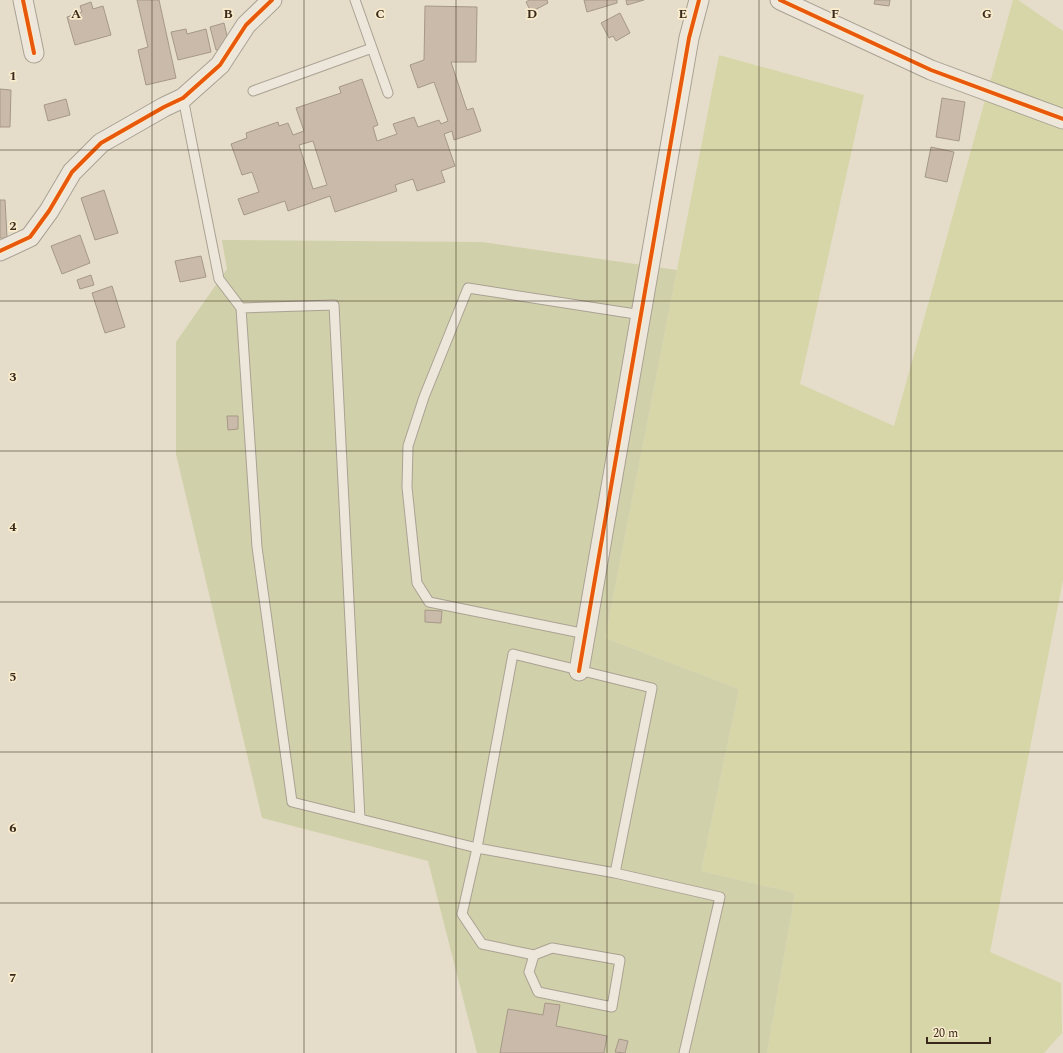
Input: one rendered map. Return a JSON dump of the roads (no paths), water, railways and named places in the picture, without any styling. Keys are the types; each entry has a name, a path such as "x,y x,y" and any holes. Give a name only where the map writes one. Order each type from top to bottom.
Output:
{"street":[{"path":"23,0 34,53"},
{"path":"0,251 30,237 49,211 72,172 101,143 164,107 183,98 220,65 246,25 272,0"},
{"path":"579,671 689,38 699,0"},
{"path":"780,0 932,70 1063,119"}],"lane":[{"path":"355,0 388,93"},
{"path":"253,91 372,48"},
{"path":"183,98 219,278 241,308 257,547 292,802 477,848 615,873 720,897 684,1053"},
{"path":"586,634 429,602 417,583 408,487 408,446 424,397 468,288 642,315"},
{"path":"241,308 334,305 360,819"},
{"path":"534,955 529,972 538,992 612,1007 620,960 552,948 534,955 482,944 462,914 477,848 513,654 652,688 615,873"}]}
